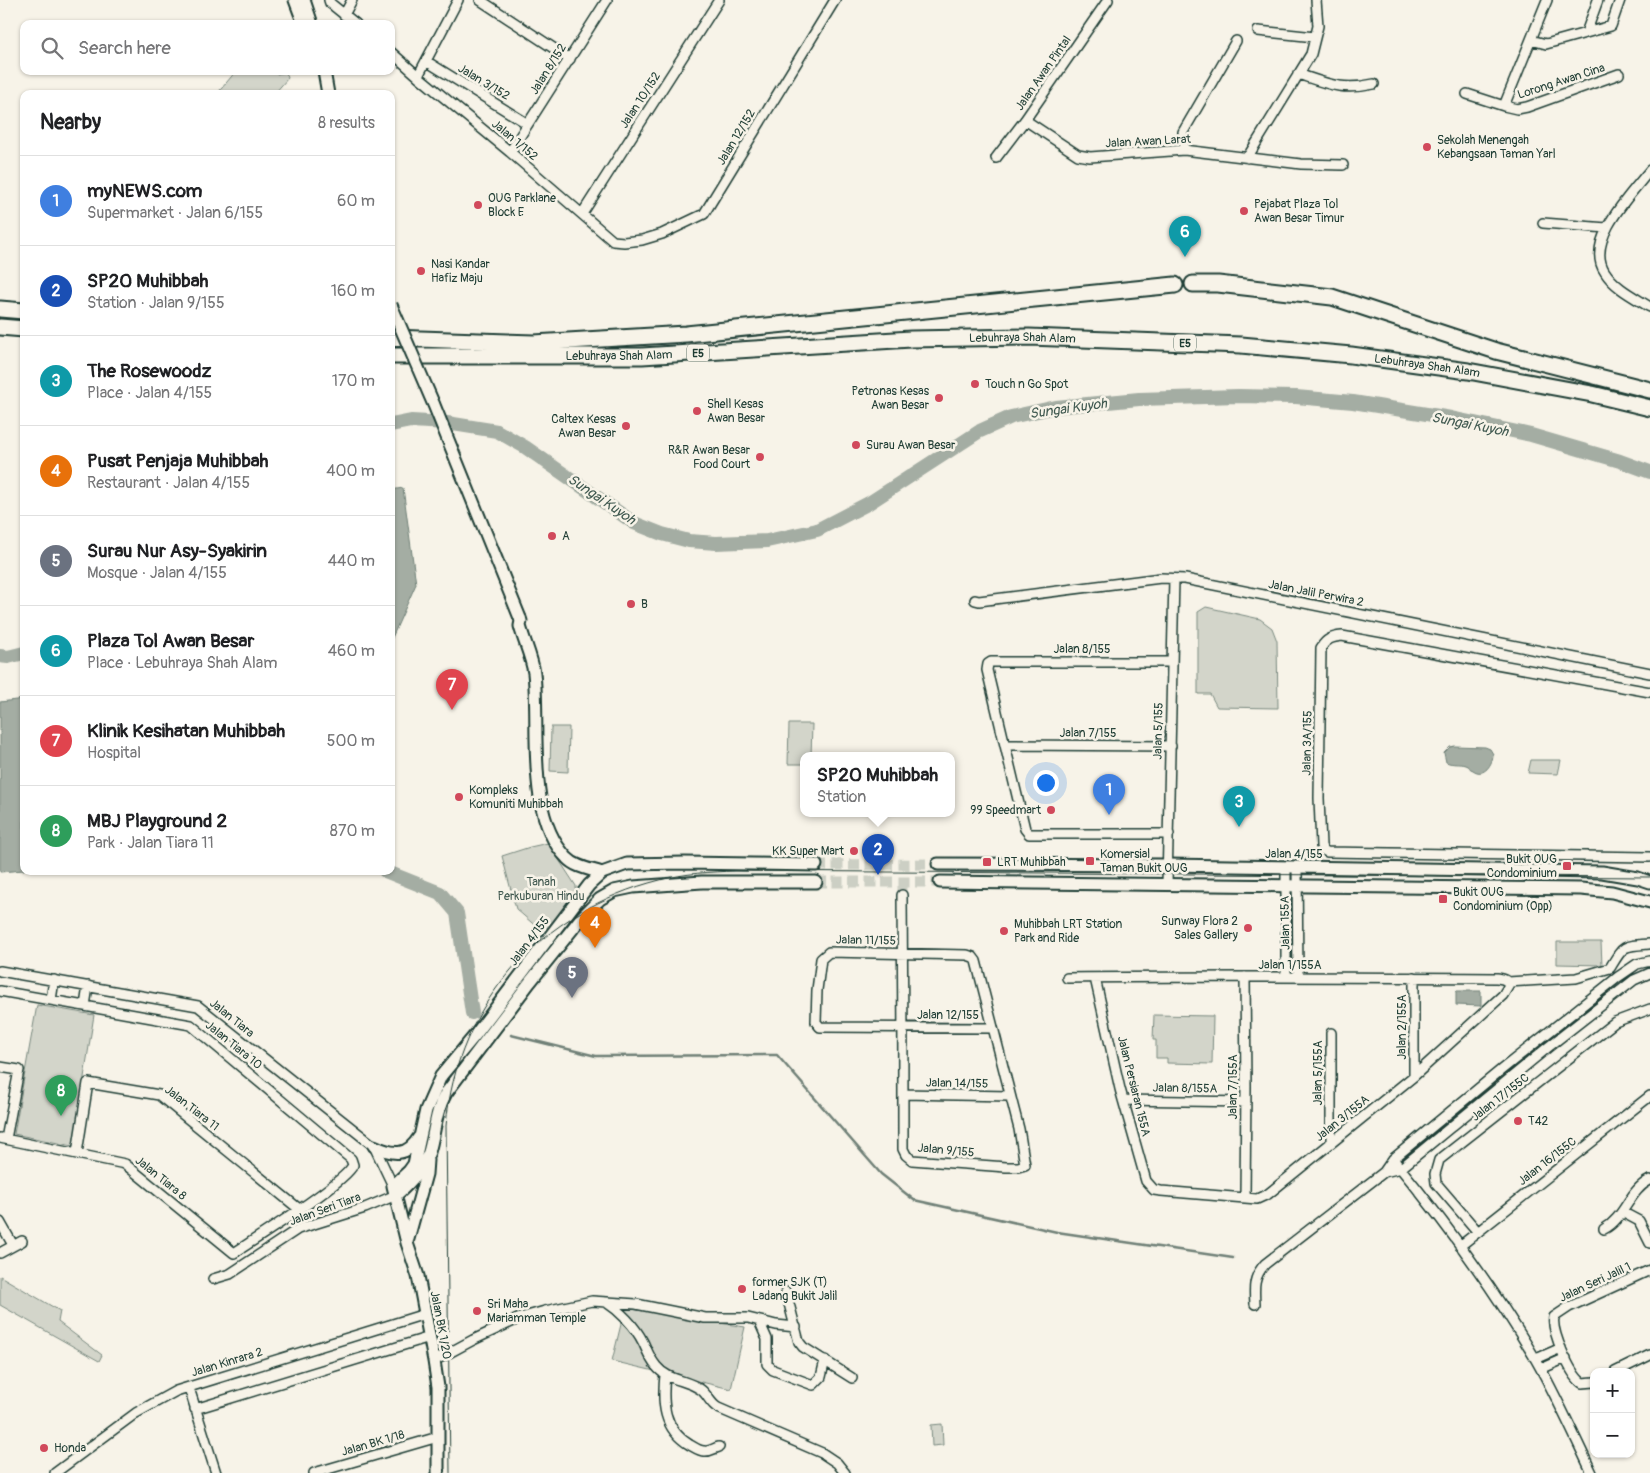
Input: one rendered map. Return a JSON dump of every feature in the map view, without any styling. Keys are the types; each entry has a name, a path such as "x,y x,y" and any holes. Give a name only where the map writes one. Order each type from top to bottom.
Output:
{"highway":[{"path":"1193,284 1218,284 1332,297 1505,354 1650,390"},
{"name":"Lebuhraya Shah Alam","path":"395,338 534,343 686,334 1175,285"},
{"path":"0,309 20,311"},
{"path":"0,327 20,328"},
{"name":"Lebuhraya Shah Alam","path":"395,356 642,356 911,339 1030,336 1212,344 1351,355 1468,371 1592,394 1650,408"}],"street":[{"path":"295,0 302,20"},
{"path":"304,0 311,20"},
{"path":"344,14 352,0"},
{"path":"418,76 458,0"},
{"path":"480,0 570,59"},
{"name":"Jalan 8/152","path":"510,152 608,0"},
{"name":"Jalan 10/152","path":"582,214 719,0"},
{"name":"Jalan 12/152","path":"624,242 642,240 662,234 704,214 834,0"},
{"name":"Jalan Awan Pintal","path":"996,158 1025,120 1108,0"},
{"path":"1247,158 1311,54 1318,26 1316,0"},
{"name":"Lorong Awan Cina","path":"1547,0 1504,106 1517,109 1527,107 1619,74"},
{"path":"1586,33 1598,0"},
{"path":"1531,40 1546,44 1611,26 1620,0"},
{"path":"327,1 351,20"},
{"path":"1258,31 1315,37"},
{"path":"1184,150 1183,132 1236,41"},
{"name":"Jalan 1/152","path":"395,56 614,241 624,242"},
{"name":"Jalan 3/152","path":"426,61 528,124"},
{"path":"1298,74 1342,88 1374,84"},
{"path":"317,75 320,90"},
{"path":"325,75 327,90"},
{"path":"1467,94 1504,106"},
{"name":"Jalan Awan Larat","path":"1025,120 1078,155 1090,157 1184,150 1300,164 1343,165"},
{"path":"1650,170 1606,228 1600,246 1599,260 1604,272 1616,285 1650,307"},
{"path":"1543,223 1606,228"},
{"path":"395,314 434,405 518,621 534,672 538,777 541,806 547,828 556,844 568,859 578,865 602,872"},
{"path":"395,330 518,621"},
{"name":"Jalan Jalil Perwira 2","path":"975,600 1161,578 1174,579 1204,583 1447,631 1650,674"},
{"name":"Jalan 5/155","path":"1168,884 1174,579"},
{"name":"Jalan 3A/155","path":"1650,692 1342,636 1332,637 1324,642 1321,648 1318,798 1321,846 1327,852 1650,857"},
{"name":"Jalan 8/155","path":"1005,745 987,670 988,664 991,662 1172,662"},
{"path":"1005,745 1025,829 1029,834 1168,834"},
{"name":"Jalan 7/155","path":"1005,745 1170,746"},
{"name":"Jalan 4/155","path":"395,1191 414,1164 426,1110 441,1076 488,1019 589,885 602,872 627,864 816,865"},
{"name":"Jalan 4/155","path":"938,864 1168,865 1602,872 1650,882"},
{"name":"Jalan 155A","path":"1286,977 1291,868"},
{"path":"1638,878 1650,876"},
{"name":"Jalan 4/155","path":"395,1191 417,1174 428,1153 440,1104 446,1093 530,982 582,917 600,899 614,891 633,886 702,882 816,882"},
{"path":"940,882 1581,889 1612,892 1650,902"},
{"name":"Jalan 155A","path":"1291,886 1298,977"},
{"name":"Jalan 9/155","path":"902,896 903,1149 906,1156 912,1160 1024,1167 1026,1163 978,966 973,957 967,955"},
{"name":"Jalan 1/155A","path":"1066,978 1497,978 1504,979 1508,984 1576,978 1610,968 1621,950 1628,946 1649,944"},
{"name":"Jalan 11/155","path":"829,952 967,955"},
{"name":"Jalan 12/155","path":"829,952 824,955 820,964 816,1022 820,1027 993,1028"},
{"path":"1255,1304 1254,1284 1260,1270 1384,1172 1393,1159 1618,977 1637,964 1650,961"},
{"name":"Jalan Tiara","path":"0,971 198,1006 374,1146 395,1191"},
{"path":"1384,1172 1401,1168 1547,1048 1634,980 1650,973"},
{"name":"Jalan 7/155A","path":"1245,977 1245,1198"},
{"name":"Jalan Persiaran 155A","path":"1095,978 1123,1100 1146,1181 1154,1190 1161,1191"},
{"name":"Jalan 2/155A","path":"1414,978 1414,1076"},
{"path":"51,1000 54,980"},
{"name":"Jalan 3/155A","path":"1161,1191 1257,1199 1268,1194 1414,1076 1503,995 1508,984"},
{"path":"85,1006 88,986"},
{"name":"Jalan Tiara 10","path":"0,991 191,1025 350,1159 353,1165 351,1170 299,1209"},
{"name":"Jalan 17/155C","path":"1478,1232 1436,1182 1435,1174 1439,1160 1615,1022 1650,1009"},
{"name":"Jalan 5/155A","path":"1331,1033 1331,1142"},
{"path":"0,1067 19,1070 3,1139"},
{"name":"Jalan Tiara 11","path":"77,1153 88,1083 159,1095 299,1209"},
{"name":"Jalan 14/155","path":"903,1094 1010,1096"},
{"name":"Jalan 16/155C","path":"1460,1246 1650,1096"},
{"name":"Jalan 8/155A","path":"1123,1100 1246,1102"},
{"path":"374,1146 389,1153 403,1152 413,1147 421,1134"},
{"name":"Jalan Tiara 8","path":"3,1139 125,1164 234,1253 299,1209"},
{"path":"407,1243 426,1174 428,1153"},
{"path":"1393,1159 1460,1246 1536,1360 1555,1394 1592,1473"},
{"path":"1604,1229 1615,1222 1640,1185 1650,1180"},
{"name":"Jalan BK 1/20","path":"395,1191 407,1243 418,1276 438,1386 438,1473"},
{"name":"Jalan Seri Tiara","path":"213,1279 230,1274 298,1229 365,1208 395,1191"},
{"path":"1622,1212 1638,1222 1650,1243"},
{"path":"0,1222 12,1245"},
{"path":"0,1253 22,1241"},
{"name":"Jalan Seri Jalil 1","path":"1561,1348 1552,1323 1554,1317 1650,1270"},
{"path":"786,1292 799,1342 803,1347 852,1378"},
{"path":"434,1361 473,1340 534,1313 592,1301 636,1304 715,1319 748,1318 776,1325 796,1327"},
{"path":"604,1301 614,1307 635,1330 648,1355 664,1375 700,1389 713,1405 718,1408 822,1453 837,1463 845,1473"},
{"name":"Jalan Kinrara 2","path":"56,1473 136,1413 176,1391 425,1314"},
{"path":"759,1321 767,1339 767,1364 773,1370 813,1385 821,1377 825,1360"},
{"path":"195,1409 430,1337"},
{"path":"1536,1360 1561,1348 1579,1381 1586,1384 1590,1383"},
{"path":"1623,1368 1650,1355"},
{"path":"1541,1369 1566,1358"},
{"path":"664,1375 664,1407 674,1431 680,1439 702,1451 707,1452 719,1448"},
{"path":"189,1388 216,1473"},
{"name":"Jalan BK 1/18","path":"314,1473 438,1436"}],"green space":[{"path":"233,75 287,75 288,78 278,90 220,90"},
{"path":"1206,607 1260,619 1272,628 1277,641 1278,708 1217,707 1210,694 1198,694 1198,612"},
{"path":"789,724 812,724 811,752 800,752 800,764 788,764"},
{"path":"551,727 569,727 568,772 550,771"},
{"path":"1531,760 1561,760 1558,774 1528,773"},
{"name":"Tanah Perkuburan Hindu","path":"548,843 576,886 576,893 549,927 539,929 516,909 502,856"},
{"path":"1557,942 1601,942 1602,965 1557,964"},
{"path":"37,1005 94,1015 73,1146 14,1134"},
{"path":"1154,1015 1213,1016 1212,1064 1167,1063 1167,1058 1156,1058 1156,1040 1153,1040"},
{"path":"0,1276 60,1311 58,1322 102,1355 99,1361 0,1305"},
{"path":"625,1308 745,1327 731,1389 612,1361"},
{"path":"942,1424 943,1445 932,1446 931,1425"}],"shaded area":[{"path":"403,488 416,584 395,631 395,489"},
{"path":"20,700 20,870 0,872 0,702"},
{"path":"1450,747 1485,747 1490,749 1493,754 1490,766 1484,771 1477,772 1466,765 1446,762 1444,753"},
{"path":"1456,991 1481,991 1481,1006 1456,1005"}],"waterway":[{"name":"Sungai Kuyoh","path":"395,424 411,421 447,423 497,431 525,447 634,523 662,534 689,541 716,543 767,541 817,530 869,503 980,431 1011,417 1056,407 1139,399 1238,396 1296,397 1353,402 1451,418 1531,435 1620,461 1650,472"},
{"name":"Sungai Kuyoh","path":"0,656 8,657 20,654"},
{"path":"395,875 440,893 457,913 472,1013"},
{"path":"511,1035 596,1056 777,1055 881,1174 914,1200 1057,1232 1233,1258"}],"tunnel":[{"path":"816,865 938,864"},
{"path":"816,882 940,882"},
{"path":"902,882 902,895"}],"tram line":[{"path":"450,1473 446,1126 453,1081 467,1040 487,1002 512,968 543,939 578,914 617,894 679,876 735,871 1650,877"}],"place":[{"name":"Sekolah Menengah Kebangsaan Taman Yarl","path":"1427,147"},
{"name":"OUG Parklane Block E","path":"478,205"},
{"name":"Pejabat Plaza Tol Awan Besar Timur","path":"1244,211"},
{"name":"Plaza Tol Awan Besar","path":"1185,257"},
{"name":"Nasi Kandar Hafiz Maju","path":"421,271"},
{"name":"Touch n Go Spot","path":"975,384"},
{"name":"Petronas Kesas Awan Besar","path":"939,398"},
{"name":"Shell Kesas Awan Besar","path":"697,411"},
{"name":"Caltex Kesas Awan Besar","path":"626,426"},
{"name":"Surau Awan Besar","path":"856,445"},
{"name":"R&R Awan Besar Food Court","path":"760,457"},
{"name":"A","path":"552,536"},
{"name":"B","path":"631,604"},
{"name":"Klinik Kesihatan Muhibbah","path":"452,710"},
{"name":"Kompleks Komuniti Muhibbah","path":"459,797"},
{"name":"99 Speedmart","path":"1051,810"},
{"name":"myNEWS.com","path":"1109,815"},
{"name":"The Rosewoodz","path":"1239,827"},
{"name":"KK Super Mart","path":"854,851"},
{"name":"Komersial Taman Bukit OUG","path":"1090,861"},
{"name":"LRT Muhibbah","path":"987,862"},
{"name":"Bukit OUG Condominium","path":"1567,866"},
{"name":"SP20 Muhibbah","path":"878,875"},
{"name":"Bukit OUG Condominium (Opp)","path":"1443,899"},
{"name":"Sunway Flora 2 Sales Gallery","path":"1248,928"},
{"name":"Muhibbah LRT Station Park and Ride","path":"1004,931"},
{"name":"Pusat Penjaja Muhibbah","path":"595,948"},
{"name":"Surau Nur Asy-Syakirin","path":"572,998"},
{"name":"MBJ Playground 2","path":"61,1116"},
{"name":"T42","path":"1518,1121"},
{"name":"former SJK (T) Ladang Bukit Jalil","path":"742,1289"},
{"name":"Sri Maha Mariamman Temple","path":"477,1311"},
{"name":"Honda","path":"44,1448"}]}
